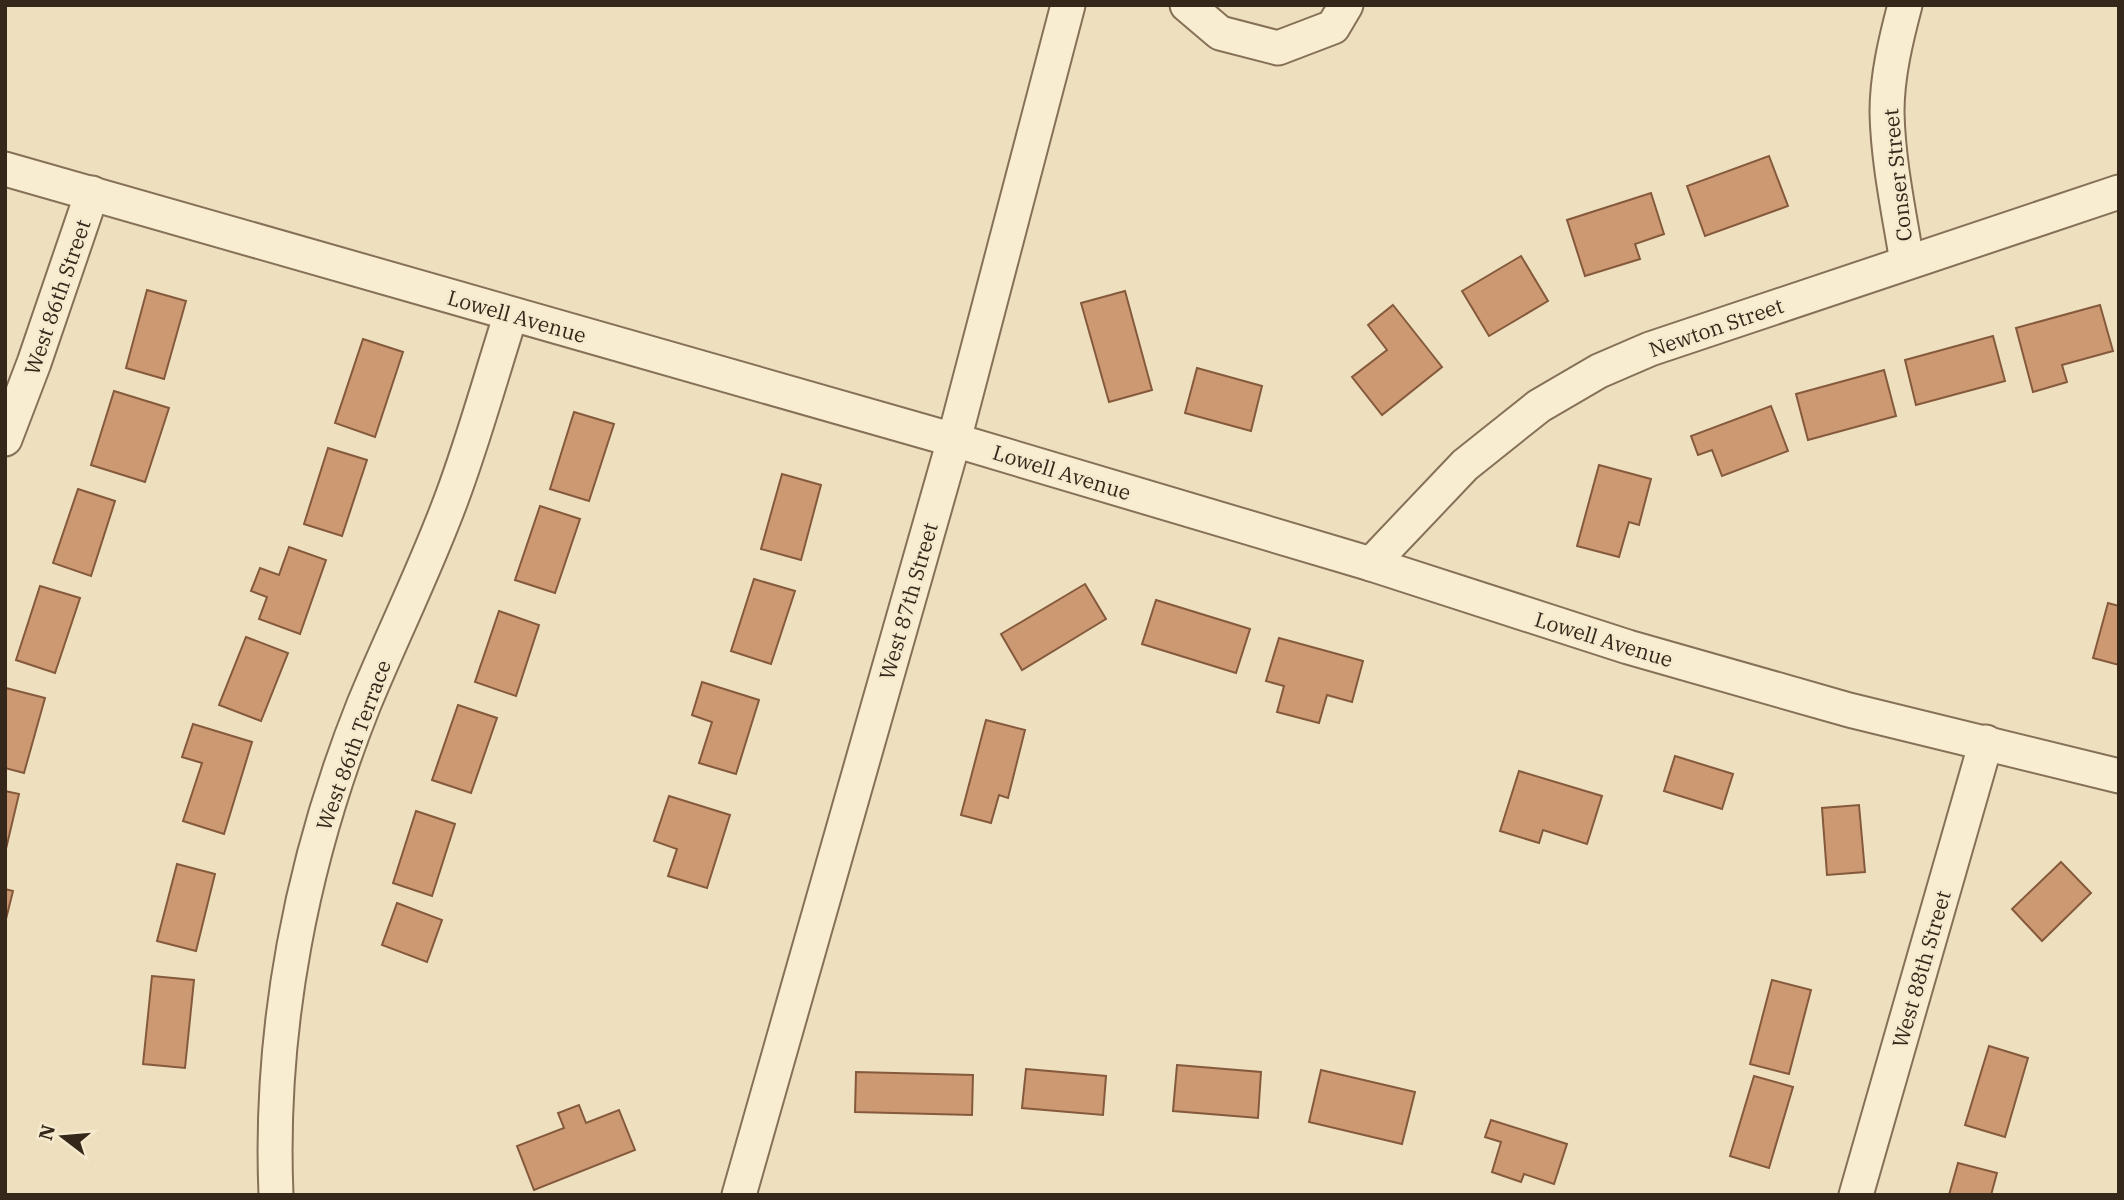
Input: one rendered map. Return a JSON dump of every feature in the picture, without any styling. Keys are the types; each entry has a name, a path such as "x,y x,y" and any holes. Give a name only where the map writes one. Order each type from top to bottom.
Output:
{"street":[{"name":"West 87th Street","path":"739,1195 954,440 1068,5"},
{"path":"1188,5 1220,33 1278,48 1333,27 1346,5"},
{"name":"Conser Street","path":"1905,5 1890,76 1887,111 1891,165 1907,262"},
{"name":"Lowell Avenue","path":"5,169 954,440 1371,564 1628,648 1849,710 2119,776"},
{"name":"Newton Street","path":"1371,564 1465,465 1539,407 1599,371 1650,348 2119,192"},
{"name":"West 86th Street","path":"5,439 92,194"},
{"name":"West 86th Terrace","path":"276,1195 276,1075 289,970 320,834 364,705 422,576 452,497 511,314"},
{"name":"West 88th Street","path":"1856,1195 1986,742"}],"building":[{"path":"1769,156 1788,206 1705,236 1687,186"},
{"path":"1651,193 1664,234 1635,244 1640,259 1585,276 1567,220"},
{"path":"1521,256 1548,301 1489,336 1462,291"},
{"path":"147,290 186,301 164,379 126,368"},
{"path":"1125,291 1152,390 1109,402 1081,303"},
{"path":"1393,305 1442,367 1382,415 1352,377 1387,350 1368,325"},
{"path":"2100,305 2113,351 2062,365 2067,382 2033,392 2016,328"},
{"path":"1993,336 2005,381 1916,405 1905,360"},
{"path":"363,339 403,352 375,437 335,423"},
{"path":"1197,368 1262,386 1251,431 1185,413"},
{"path":"1884,370 1896,416 1808,440 1796,394"},
{"path":"114,391 169,408 145,482 91,465"},
{"path":"1771,406 1788,451 1722,476 1712,450 1698,455 1691,436"},
{"path":"574,412 614,424 589,501 550,489"},
{"path":"328,448 367,460 342,536 304,524"},
{"path":"1599,465 1651,479 1639,525 1629,522 1619,557 1577,546"},
{"path":"782,474 821,485 801,560 761,549"},
{"path":"78,489 115,501 91,576 53,563"},
{"path":"540,506 580,519 555,593 515,580"},
{"path":"289,547 326,560 300,634 259,619 267,597 251,591 260,568 279,575"},
{"path":"754,579 795,591 771,664 731,651"},
{"path":"1085,584 1106,619 1022,670 1001,634"},
{"path":"40,586 80,598 55,673 16,660"},
{"path":"1156,600 1250,629 1236,673 1142,644"},
{"path":"2108,603 2119,606 2119,665 2093,658"},
{"path":"499,611 539,625 516,696 475,682"},
{"path":"246,637 288,653 261,721 219,705"},
{"path":"1279,638 1363,661 1352,702 1327,695 1319,723 1277,712 1284,686 1266,681"},
{"path":"702,682 759,700 736,774 699,763 712,722 692,715"},
{"path":"6,688 45,698 24,773 5,768"},
{"path":"458,705 497,718 471,793 432,780"},
{"path":"986,720 1025,730 1008,798 999,795 991,823 961,815"},
{"path":"193,724 252,742 224,834 183,821 202,763 182,757"},
{"path":"1675,756 1733,774 1722,809 1664,791"},
{"path":"1519,771 1602,796 1587,844 1543,830 1539,843 1500,831"},
{"path":"5,791 19,794 5,853"},
{"path":"669,796 730,815 707,888 668,876 677,849 654,841"},
{"path":"1859,805 1865,872 1827,875 1822,808"},
{"path":"416,811 455,824 432,896 393,883"},
{"path":"2061,862 2091,893 2042,941 2012,909"},
{"path":"177,864 215,874 196,951 157,941"},
{"path":"5,889 13,891 5,923"},
{"path":"397,903 442,920 427,962 382,945"},
{"path":"152,976 194,980 185,1068 143,1064"},
{"path":"1772,980 1811,990 1789,1074 1750,1064"},
{"path":"1989,1046 2028,1058 2005,1137 1965,1125"},
{"path":"1177,1065 1261,1072 1258,1118 1173,1111"},
{"path":"1026,1069 1106,1076 1103,1115 1022,1108"},
{"path":"1321,1070 1415,1092 1402,1144 1309,1122"},
{"path":"856,1072 973,1075 972,1115 855,1112"},
{"path":"1754,1076 1793,1087 1769,1168 1730,1156"},
{"path":"579,1105 586,1123 619,1110 635,1150 534,1190 517,1146 564,1128 558,1113"},
{"path":"1491,1120 1567,1144 1554,1184 1524,1174 1521,1182 1492,1172 1501,1142 1485,1137"},
{"path":"1958,1163 1997,1173 1991,1195 1949,1195"}]}
